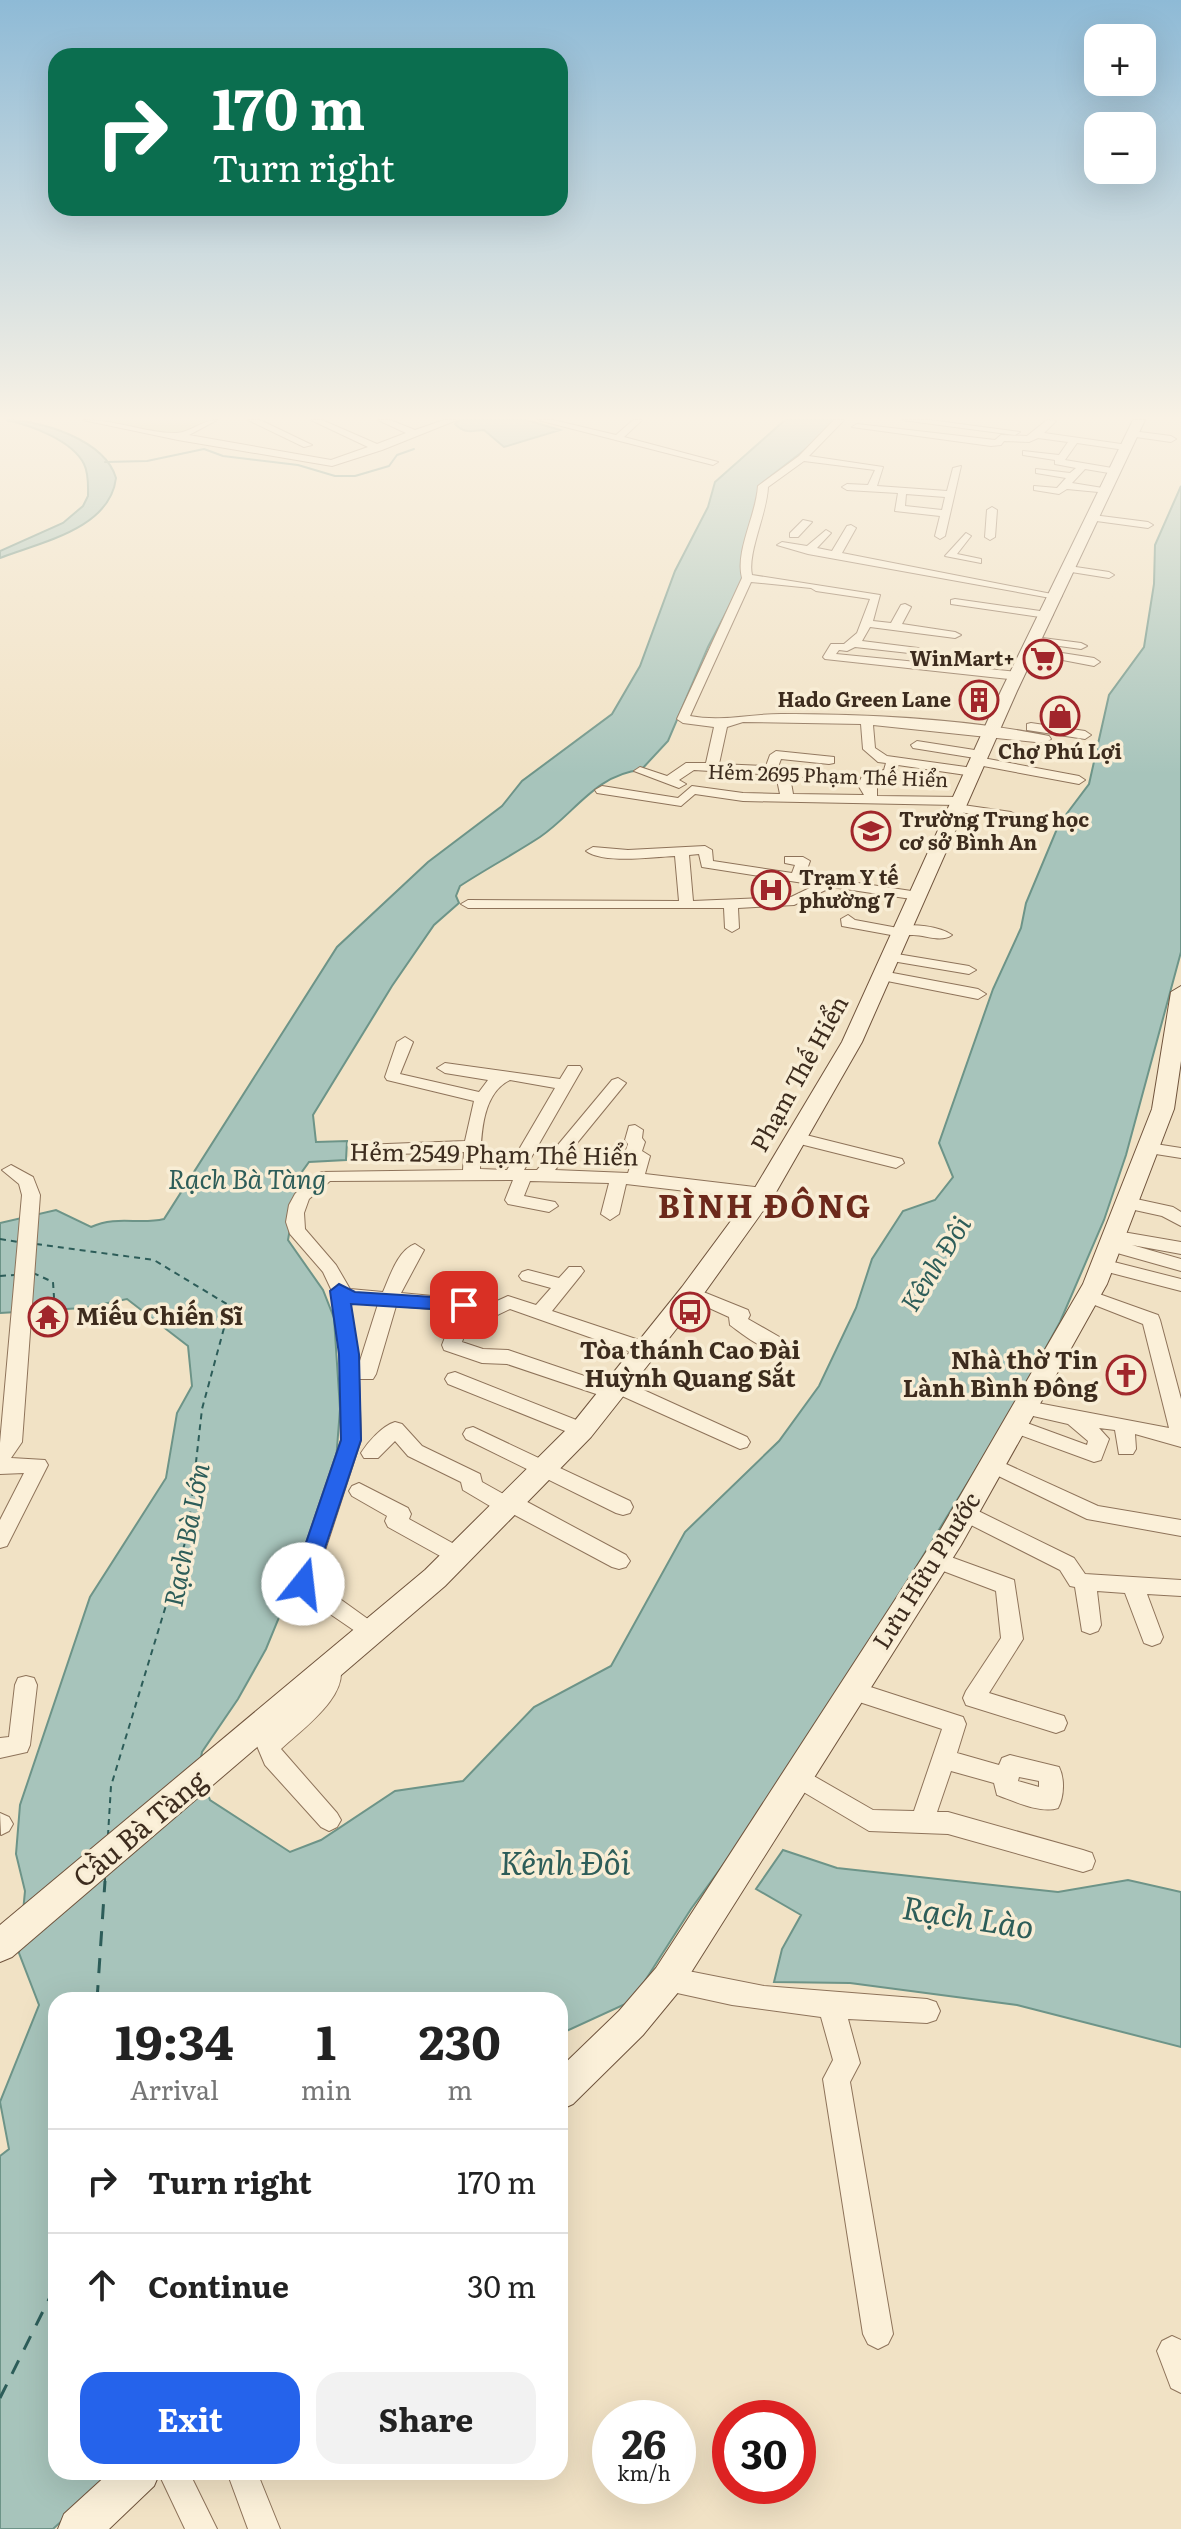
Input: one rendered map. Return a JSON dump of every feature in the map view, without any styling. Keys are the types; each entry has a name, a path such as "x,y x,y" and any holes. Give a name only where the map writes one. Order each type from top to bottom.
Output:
{"main road":[{"name":"Phạm Thế Hiển","path":"279,1712 458,1556 546,1469 616,1390 763,1194 852,1042 994,726 1084,538"},
{"name":"Lưu Hữu Phước","path":"568,2084 631,2023 668,1979 937,1560 1022,1417 1088,1296 1149,1148 1175,1067 1180,1001"},
{"name":"Cầu Bà Tàng","path":"0,1946 279,1712"},
{"path":"79,2529 131,2480"}],"street":[{"path":"752,538 744,565 747,578 722,626 683,719 721,724 734,723 740,718 803,712 867,722 994,726 1085,735"},
{"path":"808,551 820,538"},
{"path":"827,538 842,544"},
{"path":"835,556 845,538"},
{"path":"964,538 950,556 977,561"},
{"path":"782,545 964,585 1081,646"},
{"path":"1069,569 1109,575"},
{"path":"747,578 875,596 862,634 847,648 835,646 829,657 1018,676"},
{"path":"837,599 873,603"},
{"path":"894,628 905,607"},
{"path":"953,607 1042,626 1094,662"},
{"path":"865,623 955,635"},
{"path":"852,643 918,651"},
{"path":"867,722 869,749 883,759 977,763"},
{"path":"712,767 721,724"},
{"path":"994,726 1045,739"},
{"path":"917,745 977,763 1079,780"},
{"path":"787,797 777,772 776,755 829,760"},
{"path":"871,798 870,788 865,785 868,777 890,773 893,761"},
{"path":"669,780 691,766 822,774"},
{"path":"640,771 692,790"},
{"name":"Hẻm 2695 Phạm Thế Hiển","path":"602,790 681,802 692,790 787,797 871,798 960,804 1011,816"},
{"path":"593,851 705,850 707,864 918,896"},
{"path":"682,851 686,906"},
{"path":"789,855 803,861 791,877"},
{"path":"468,904 686,906 794,901 830,883"},
{"path":"731,904 732,928"},
{"path":"848,919 847,923 945,935"},
{"path":"887,966 969,970"},
{"path":"887,966 978,994"},
{"path":"405,1042 393,1077 484,1098"},
{"path":"445,1068 565,1085"},
{"path":"549,1206 514,1200 574,1069"},
{"path":"471,1176 475,1120 484,1098 500,1077"},
{"path":"525,1176 618,1083"},
{"path":"610,1214 626,1180 642,1156 632,1156 637,1142 633,1140 635,1130"},
{"path":"798,1138 896,1163"},
{"path":"361,1150 472,1146"},
{"path":"1149,1148 1181,1153"},
{"path":"0,1458 12,1442 31,1195 27,1181 11,1170"},
{"name":"Hẻm 2549 Phạm Thế Hiển","path":"339,1291 330,1269 299,1235 294,1223 303,1195 318,1180 327,1176 525,1176 626,1180 711,1186 763,1194"},
{"path":"1128,1200 1181,1205"},
{"path":"1128,1200 1167,1211 1181,1220"},
{"path":"1108,1249 1181,1248"},
{"path":"1108,1249 1181,1265"},
{"path":"1108,1249 1181,1285"},
{"path":"366,1374 374,1336 392,1299 405,1260 415,1250"},
{"path":"528,1276 569,1278 540,1313"},
{"path":"339,1291 351,1298 464,1305 465,1309 489,1313 508,1302 647,1350"},
{"path":"339,1291 349,1354 351,1440 303,1584 371,1633"},
{"path":"691,1293 741,1315 737,1320 755,1334 776,1344"},
{"path":"1088,1296 1151,1320 1181,1438"},
{"path":"465,1309 451,1345 482,1356 508,1357 616,1390 740,1442"},
{"path":"455,1379 582,1430"},
{"path":"1022,1417 1125,1426 1161,1431 1181,1438"},
{"path":"1022,1417 1094,1455 1099,1439 1076,1420"},
{"path":"1125,1426 1126,1449"},
{"path":"371,1453 395,1429 415,1451 473,1479 470,1485 619,1561"},
{"path":"473,1434 623,1507"},
{"path":"0,1466 38,1465 0,1540"},
{"path":"993,1465 1094,1513 1181,1528"},
{"path":"359,1491 401,1514 395,1521 458,1556"},
{"path":"966,1513 1067,1564 1078,1580 1181,1588"},
{"path":"937,1560 1006,1586 1012,1639 974,1698 1056,1723"},
{"path":"1085,1582 1090,1625"},
{"path":"1133,1585 1152,1637"},
{"path":"329,1820 273,1758 269,1746 326,1692 330,1667"},
{"path":"0,1748 19,1745 26,1685"},
{"path":"852,1690 955,1724 922,1822"},
{"path":"943,1759 1007,1777"},
{"path":"798,1777 869,1820 948,1823 1083,1861"},
{"path":"668,1979 726,1994 831,2006 927,2011"},
{"path":"831,2006 847,2063 836,2079 878,2334"},
{"path":"177,2480 201,2529"},
{"path":"245,2480 264,2529"}],"water":[{"path":"29,538 55,538 0,558 0,551"},
{"name":"Kênh Đôi","path":"692,538 751,538 743,580 708,647 668,741 641,770 625,773 598,787 540,837 460,886 456,896 459,903 434,925 392,986 313,1115 316,1142 347,1141 346,1160 309,1162 299,1176 288,1240 323,1290 334,1318 340,1409 336,1461 294,1581 266,1649 238,1699 202,1752 199,1769 210,1800 290,1852 321,1840 395,1791 463,1781 534,1707 611,1666 685,1532 779,1441 819,1386 856,1308 872,1259 903,1211 935,1200 953,1177 939,1143 993,989 1021,928 1026,903 1059,824 1089,784 1109,695 1144,647 1154,584 1155,545 1158,538 1181,538 1181,952 1126,1155 1104,1220 1060,1322 1009,1415 793,1769 691,1909 632,2001 568,2030 568,1992 48,1992 48,2480 106,2480 53,2529 0,2529 0,2156 9,2149 0,2102 39,2005 19,1953 25,1891 16,1854 20,1805 90,1597 166,1478 177,1413 192,1386 188,1346 127,1299 83,1308 0,1313 0,1223 56,1210 91,1227 119,1221 164,1219 337,947 428,862 502,806 522,781 612,714 640,666 675,571"},
{"name":"Rạch Lào","path":"783,1850 837,1868 1058,1892 1128,1880 1181,1892 1181,2047 1017,2005 850,1983 774,1982 782,1949 801,1915 756,1889"}],"ferry route":[{"path":"0,1239 18,1242"},
{"path":"36,1244 154,1260 230,1306 202,1409 188,1533 111,1786 108,1835"},
{"path":"33,1273 53,1282 54,1297 48,1317"},
{"path":"0,1276 15,1275"},
{"path":"98,1992 105,1881"},
{"path":"0,2398 48,2301"}],"place":[{"name":"WinMart+","path":"1043,659"},
{"name":"Hado Green Lane","path":"979,700"},
{"name":"Chợ Phú Lợi","path":"1060,716"},
{"name":"Trường Trung học cơ sở Bình An","path":"871,831"},
{"name":"Trạm Y tế phường 7","path":"771,890"},
{"name":"Tòa thánh Cao Đài Huỳnh Quang Sắt","path":"690,1312"},
{"name":"Miếu Chiến Sĩ","path":"48,1317"},
{"name":"Nhà thờ Tin Lành Bình Đông","path":"1126,1375"}],"district":[{"name":"BÌNH ĐÔNG","path":"765,1207"}],"route":[{"path":"303,1584 324,1518 343,1473 351,1440 349,1354 339,1291 351,1298 464,1305"}],"water label":[{"name":"Rạch Bà Tàng","path":"247,1180"},
{"name":"Rạch Bà Lớn","path":"187,1535"}]}
